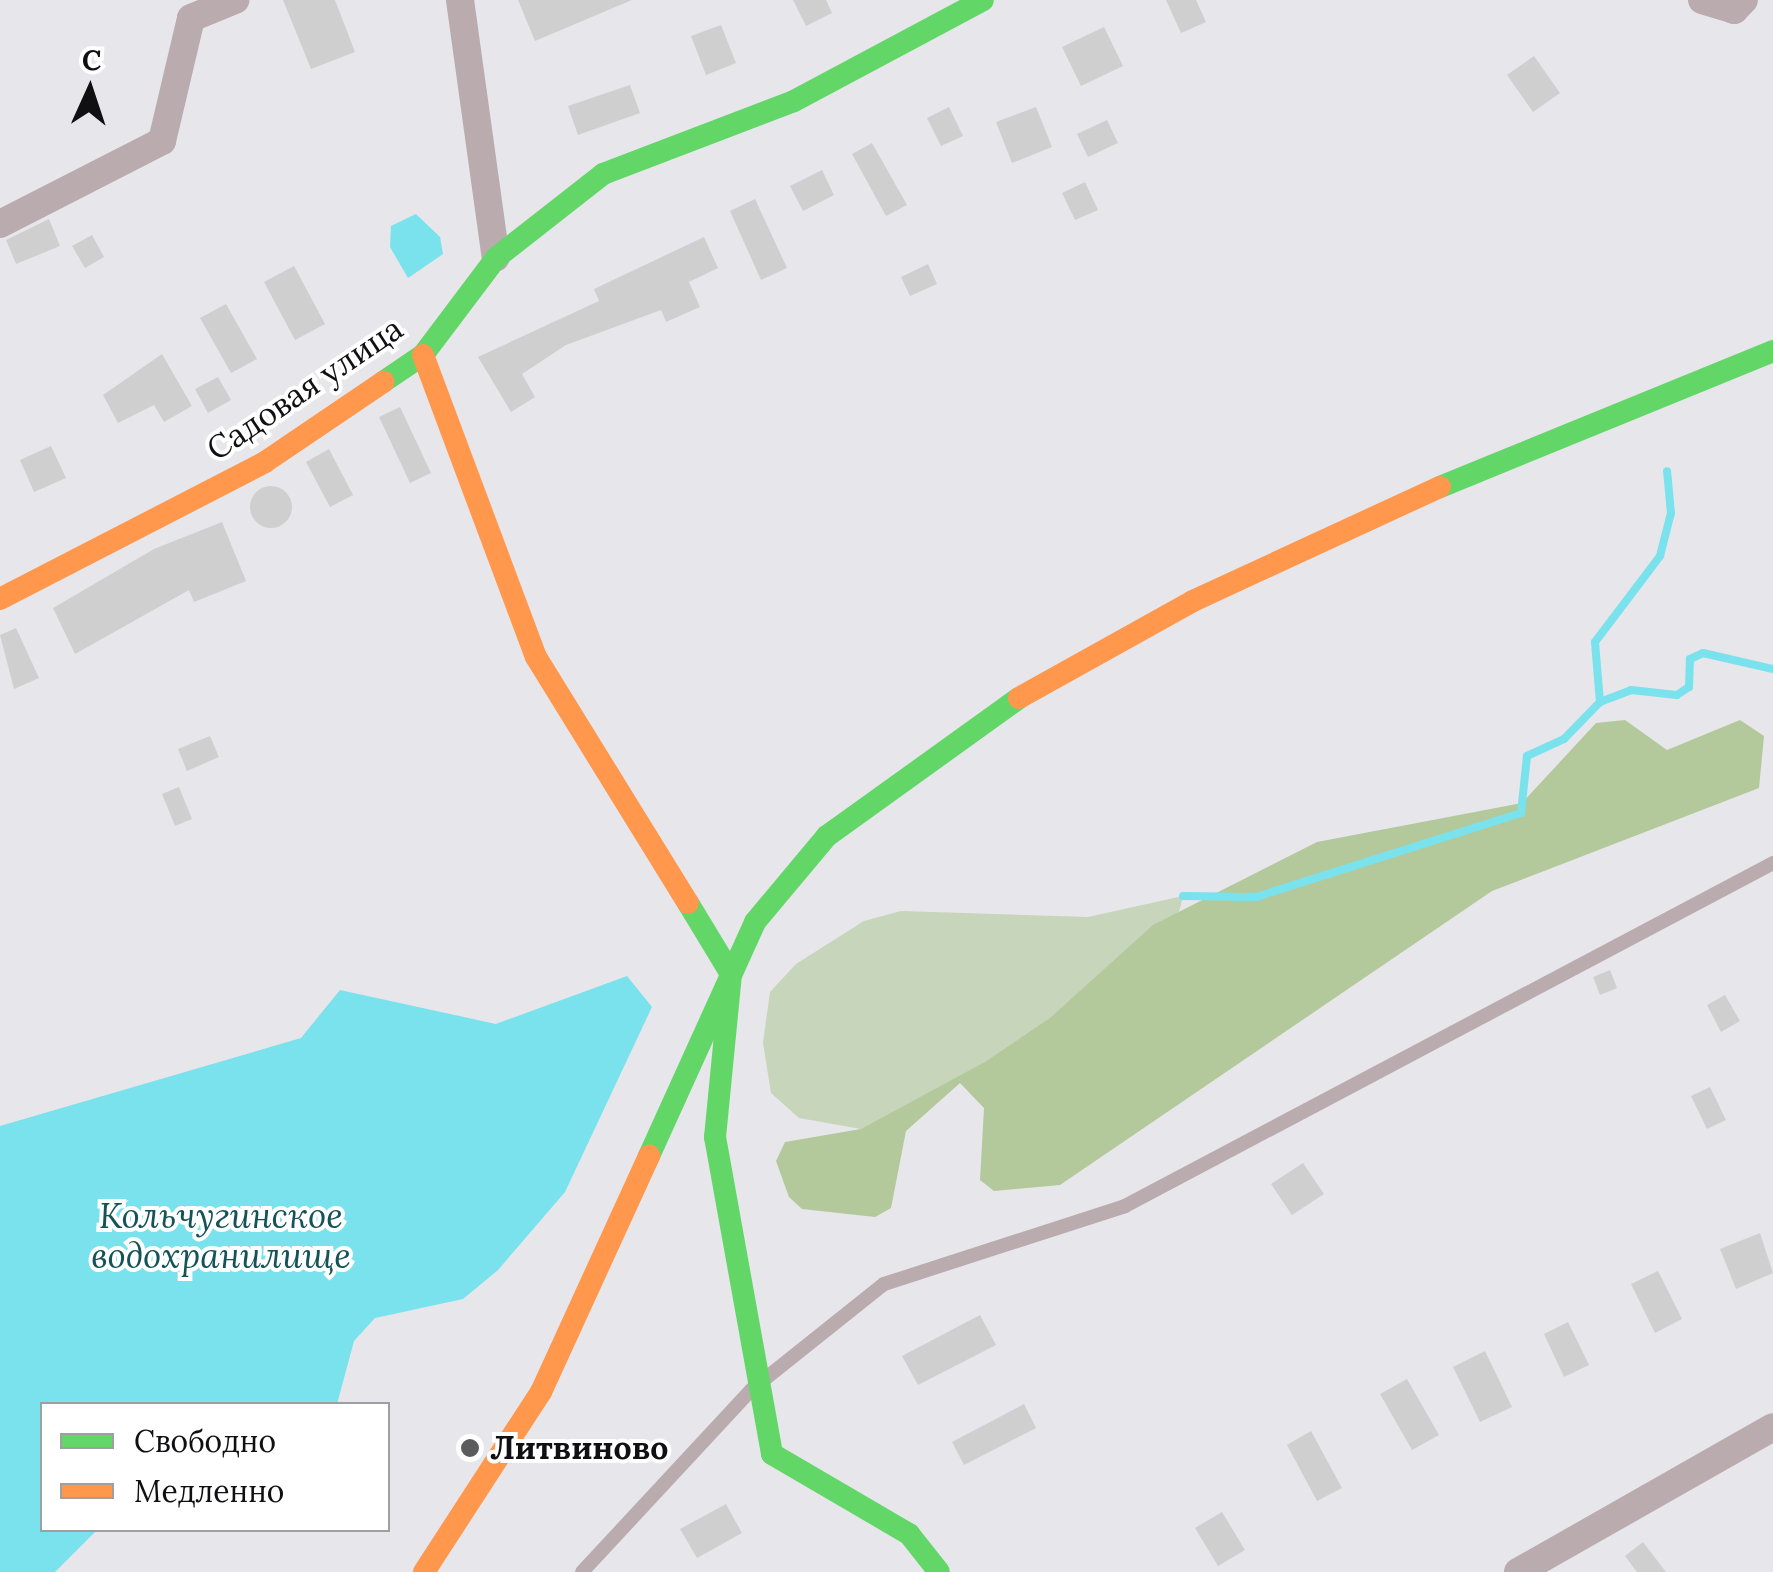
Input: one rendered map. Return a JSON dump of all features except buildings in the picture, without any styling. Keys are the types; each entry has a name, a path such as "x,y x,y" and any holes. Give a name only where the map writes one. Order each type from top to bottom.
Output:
{"street":[{"path":"0,224 162,141 190,18 236,0"},
{"path":"460,0 496,258"},
{"name":"Садовая улица","path":"0,599 265,462 423,355 496,258 602,174 794,101 983,0"},
{"path":"1702,0 1734,10 1744,0"},
{"path":"424,1572 541,1392 731,974 798,864 986,716 1324,537 1773,351"},
{"path":"423,355 536,657 731,974 715,1137 762,1381 772,1454 908,1534 939,1572"},
{"path":"1518,1572 1773,1428"}],"lane":[{"path":"582,1572 762,1381 884,1284 1125,1206 1773,863"}],"green space":[{"path":"1625,720 1667,750 1740,720 1764,736 1759,788 1492,891 1060,1185 994,1191 980,1180 984,1108 960,1083 906,1131 891,1208 875,1217 802,1209 789,1197 776,1161 785,1142 861,1129 985,1062 1050,1018 1153,925 1317,842 1522,803 1596,723"},
{"path":"1183,896 1175,928 1016,1055 861,1129 799,1118 771,1093 763,1043 770,992 796,964 864,921 901,911 1088,917"}],"water":[{"path":"416,214 440,237 443,254 408,278 390,247 391,226"},
{"name":"Кольчугинское водохранилище","path":"627,976 652,1007 565,1192 498,1270 463,1299 375,1318 354,1341 338,1402 40,1402 40,1532 95,1532 55,1572 0,1572 0,1126 301,1038 340,990 496,1024"}],"waterway":[{"path":"1183,896 1256,897 1521,813 1527,756 1564,739 1600,702 1595,642 1660,556 1671,513 1667,471"},
{"path":"1600,702 1631,690 1677,695 1689,687 1690,659 1703,653 1773,669"}],"traffic: fast":[{"path":"383,382 423,355 496,258 603,174 794,101 983,0"},
{"path":"1440,487 1773,351"},
{"path":"649,1156 755,922 827,836 1019,698"},
{"path":"688,903 731,974 715,1137 772,1454 909,1534 939,1572"}],"traffic: slow":[{"path":"423,355 536,657 688,903"},
{"path":"0,599 265,462 383,382"},
{"path":"1019,698 1193,601 1440,487"},
{"path":"424,1572 541,1392 649,1156"}],"place":[{"name":"Литвиново","path":"470,1448"}]}
